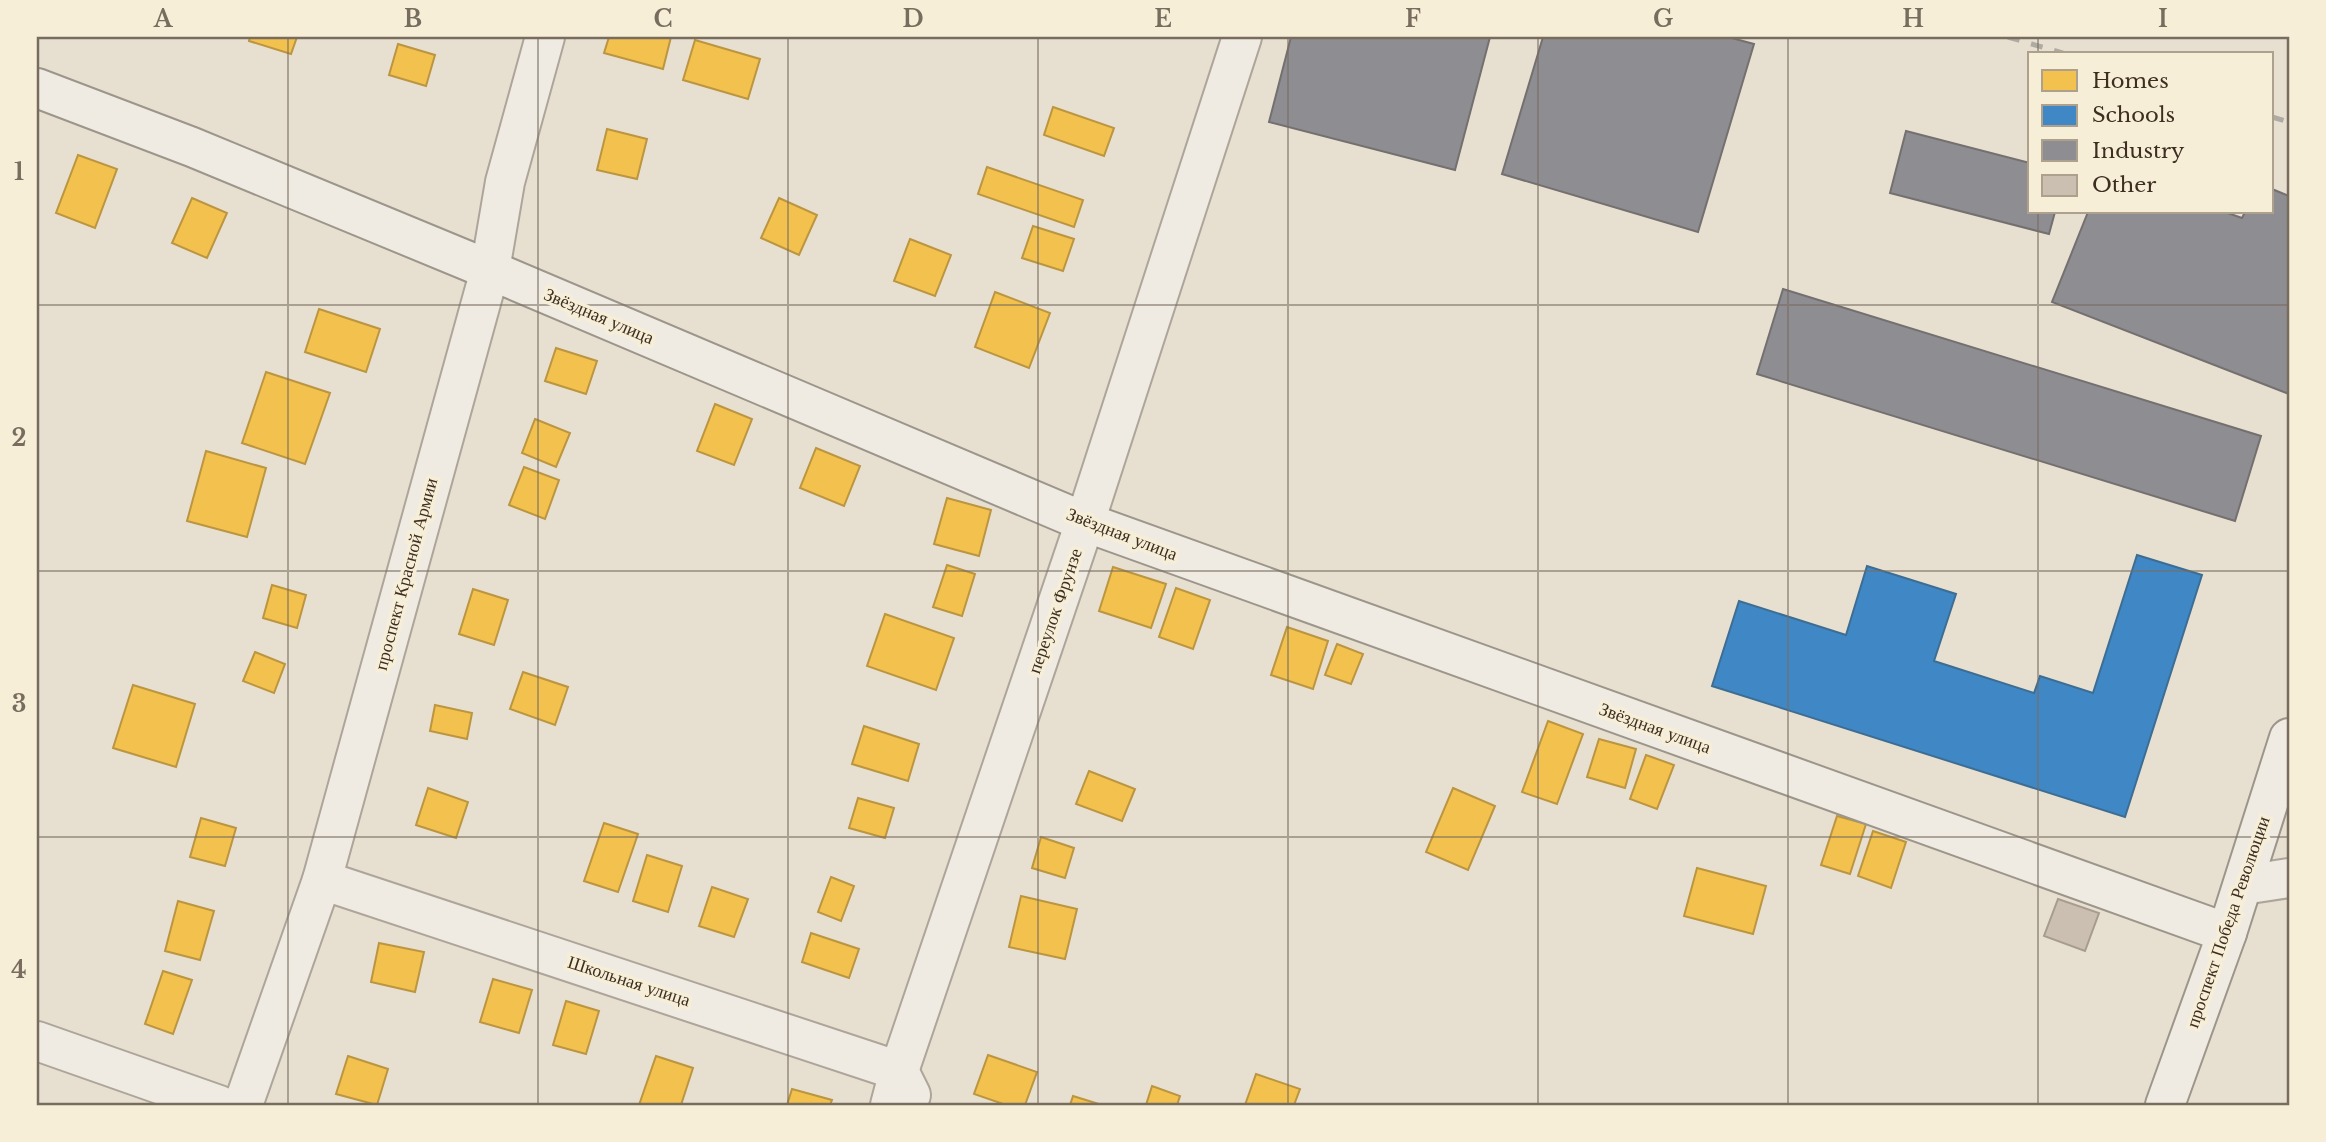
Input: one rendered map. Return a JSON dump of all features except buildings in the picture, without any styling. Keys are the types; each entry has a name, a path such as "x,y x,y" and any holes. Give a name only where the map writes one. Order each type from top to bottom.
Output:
{"street":[{"name":"проспект Красной Армии","path":"243,1105 322,880 490,270 505,182 545,37"},
{"name":"переулок Фрунзе","path":"895,1088 1085,522 1242,37"},
{"name":"Звёздная улица","path":"37,88 192,147 490,270 1085,522 2227,933"},
{"name":"проспект Победа Революции","path":"2165,1105 2227,933 2289,738"},
{"path":"2243,885 2289,878"},
{"name":"Школьная улица","path":"322,880 895,1088"},
{"path":"37,1041 219,1105"},
{"path":"895,1088 916,1105"}],"railway":[{"path":"2008,37 2059,52"},
{"path":"2274,118 2289,122"}]}
